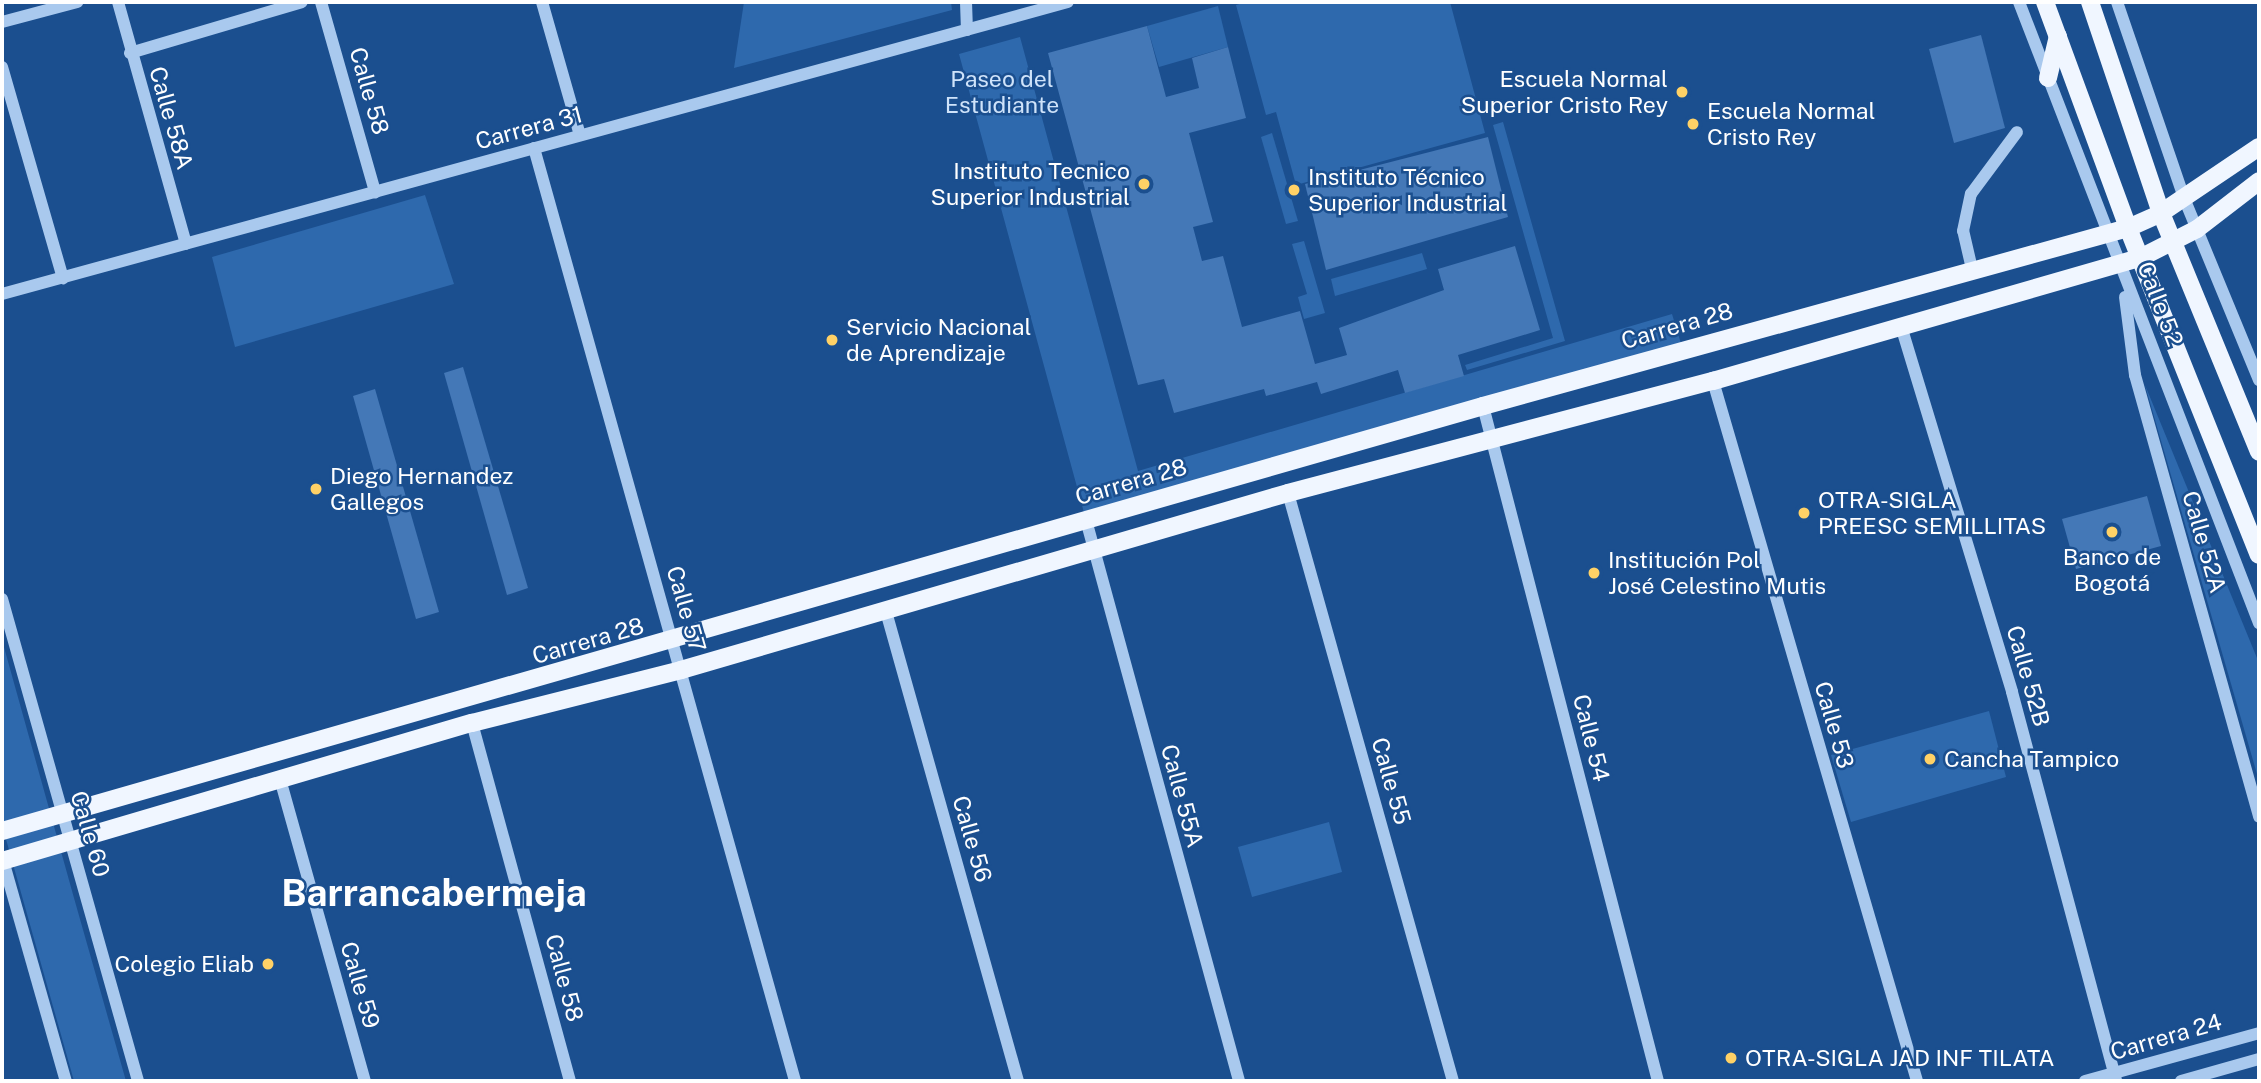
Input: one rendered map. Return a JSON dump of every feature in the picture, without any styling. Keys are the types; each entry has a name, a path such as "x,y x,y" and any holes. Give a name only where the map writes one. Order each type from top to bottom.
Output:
{"main road":[{"name":"Calle 52","path":"2045,2 2128,228 2259,555"},
{"name":"Calle 52","path":"2090,2 2161,213 2259,452"},
{"path":"2048,78 2058,36"},
{"name":"Carrera 28","path":"2,831 673,643 1483,406 2128,228 2161,213 2259,147"},
{"path":"2,859 70,842 472,723 681,670 885,608 1289,493 1713,381 1901,326 2120,270 2197,229 2259,181"}],"street":[{"path":"2,22 77,2"},
{"name":"Calle 58A","path":"118,2 130,53 186,244"},
{"path":"130,53 302,2"},
{"name":"Calle 58","path":"321,2 375,192"},
{"path":"541,2 580,135"},
{"path":"965,2 967,30"},
{"name":"Carrera 31","path":"2,294 1068,2"},
{"name":"Calle 52","path":"2020,2 2106,234 2259,623"},
{"path":"2117,2 2184,198 2259,380"},
{"path":"2,67 63,278"},
{"path":"1972,269 1963,231 1971,194 2017,132"},
{"name":"Calle 57","path":"534,148 794,1081"},
{"name":"Calle 52A","path":"2120,270 2135,375 2259,817"},
{"name":"Calle 52B","path":"1901,326 2012,692 2115,1077"},
{"name":"Calle 53","path":"1713,381 1917,1081"},
{"name":"Calle 54","path":"1483,406 1658,1081"},
{"name":"Calle 55","path":"1289,493 1453,1081"},
{"name":"Calle 55A","path":"1086,520 1239,1081"},
{"name":"Calle 60","path":"2,599 138,1081"},
{"name":"Calle 56","path":"885,608 1018,1081"},
{"name":"Calle 58","path":"472,723 570,1081"},
{"name":"Calle 59","path":"280,779 365,1081"},
{"path":"2,859 66,1081"},
{"name":"Carrera 24","path":"2085,1081 2115,1077 2259,1033"},
{"name":"Carrera 24","path":"2181,1081 2259,1059"}],"green space":[{"path":"744,2 951,2 952,10 734,68"},
{"path":"1246,2 1450,2 1485,133 1296,185 1276,112 1266,115 1236,5"},
{"path":"1218,6 1228,47 1159,67 1147,26"},
{"name":"Paseo del Estudiante","path":"1020,37 1138,471 1672,314 1683,350 1086,520 959,54"},
{"path":"1503,122 1565,341 1467,370 1465,365 1553,338 1493,125"},
{"path":"1272,133 1298,221 1286,224 1261,137"},
{"path":"425,195 454,284 235,347 212,257"},
{"path":"1304,241 1325,313 1304,319 1298,297 1307,294 1292,244"},
{"path":"1422,253 1427,269 1335,296 1331,279"},
{"path":"2145,385 2259,663 2259,781"},
{"path":"2,640 126,1081 74,1081 2,825"},
{"name":"Cancha Tampico","path":"1989,711 2006,777 1851,822 1831,755"},
{"path":"1329,822 1342,872 1252,897 1238,847"}],"building":[{"name":"Instituto Tecnico Superior Industrial","path":"1147,26 1166,97 1199,88 1192,58 1228,47 1246,118 1189,133 1213,222 1193,227 1202,261 1223,256 1242,327 1300,311 1315,364 1347,355 1339,328 1444,290 1438,269 1515,246 1540,330 1458,355 1464,376 1405,393 1398,370 1321,394 1317,382 1266,396 1264,389 1174,413 1164,379 1138,385 1048,53"},
{"path":"1981,35 2005,128 1954,143 1929,49"},
{"path":"1488,137 1508,217 1326,270 1305,184"},
{"path":"463,367 528,588 507,595 444,373"},
{"path":"375,389 439,612 416,619 353,396"},
{"name":"Banco de Bogotá","path":"2147,496 2161,546 2076,569 2062,519"}],"place":[{"name":"Escuela Normal Superior Cristo Rey","path":"1682,92"},
{"name":"Escuela Normal Cristo Rey","path":"1693,124"},
{"name":"Instituto Tecnico Superior Industrial","path":"1144,184"},
{"name":"Instituto Técnico Superior Industrial","path":"1294,190"},
{"name":"Servicio Nacional de Aprendizaje","path":"832,340"},
{"name":"Diego Hernandez Gallegos","path":"316,489"},
{"name":"OTRA-SIGLA PREESC SEMILLITAS","path":"1804,513"},
{"name":"Banco de Bogotá","path":"2112,532"},
{"name":"Institución Pol José Celestino Mutis","path":"1594,573"},
{"name":"Cancha Tampico","path":"1930,759"},
{"name":"Colegio Eliab","path":"268,964"},
{"name":"OTRA-SIGLA JAD INF TILATA","path":"1731,1058"}],"district":[{"name":"Barrancabermeja","path":"434,893"}]}
